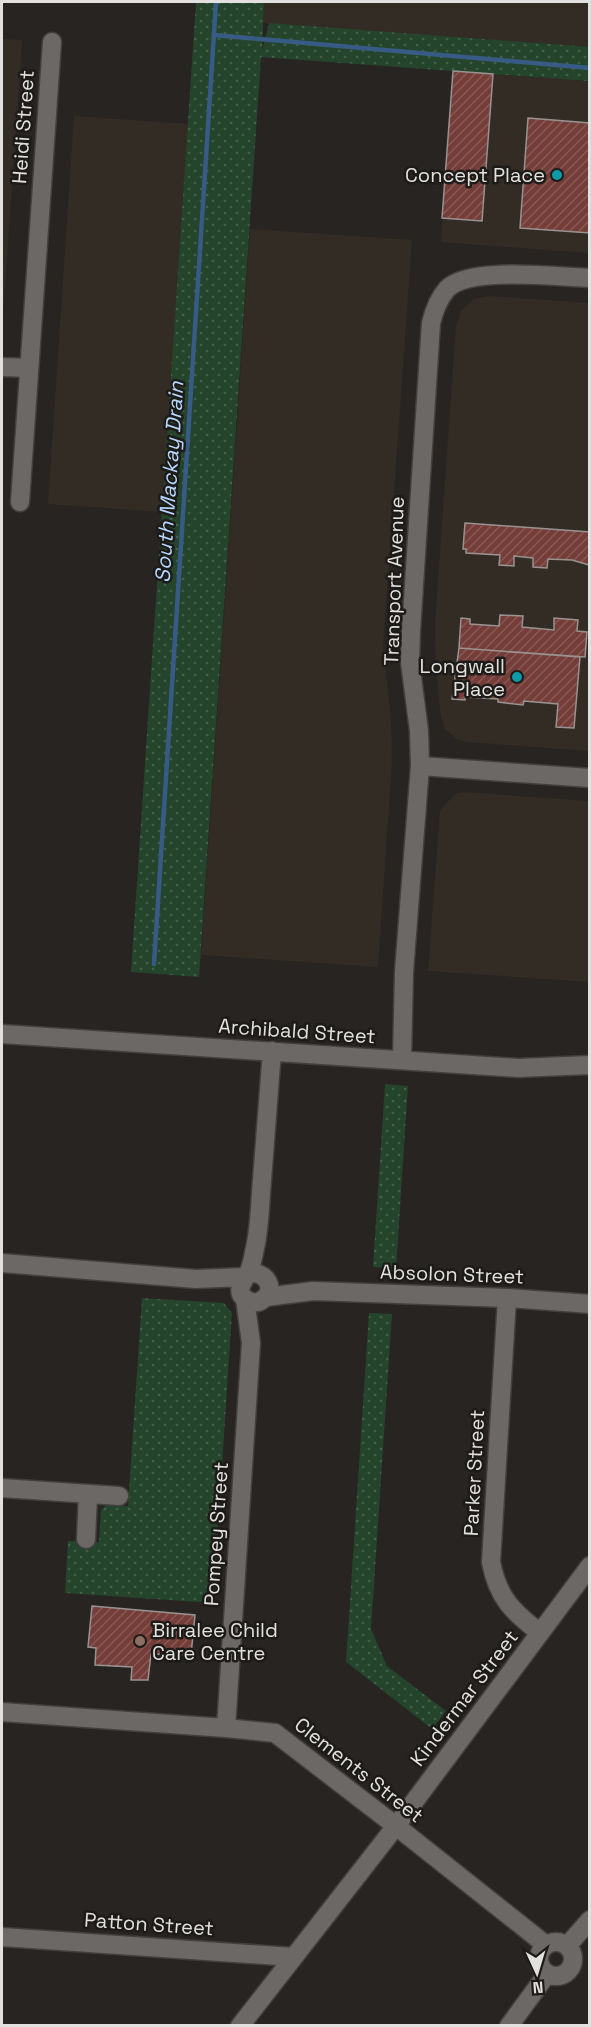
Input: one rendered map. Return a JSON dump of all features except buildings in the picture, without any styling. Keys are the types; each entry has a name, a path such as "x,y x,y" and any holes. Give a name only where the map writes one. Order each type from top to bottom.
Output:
{"street":[{"name":"Heidi Street","path":"20,502 52,42"},
{"name":"Transport Avenue","path":"402,1060 404,972 420,766 419,730 410,662 411,631 431,323 437,304 447,288 460,281 505,274 590,278"},
{"path":"2,366 30,368"},
{"path":"420,766 590,778"},
{"name":"Archibald Street","path":"2,1034 518,1068 590,1065"},
{"name":"Pompey Street","path":"226,1728 257,1239 272,1051"},
{"name":"Absolon Street","path":"2,1263 196,1279 255,1287 590,1304"},
{"name":"Parker Street","path":"507,1298 491,1562 495,1581 509,1606 520,1618 540,1633"},
{"path":"2,1488 119,1496"},
{"path":"86,1539 88,1494"},
{"name":"Kindermar Street","path":"240,2025 396,1826 590,1566"},
{"name":"Clements Street","path":"2,1713 275,1733 546,1946"},
{"path":"567,1946 590,1920"},
{"name":"Patton Street","path":"2,1937 294,1957"},
{"path":"557,1942 567,1946 574,1958 570,1970 558,1976 547,1974 539,1960 540,1953 546,1946 557,1942"},
{"path":"509,2025 547,1974"}],"shaded area":[{"path":"264,2 589,2 589,47 263,23"},
{"path":"2,39 22,40 2,329"},
{"path":"453,71 589,81 589,253 441,242"},
{"path":"74,116 188,124 162,512 48,504"},
{"path":"250,229 412,240 383,647 391,719 392,762 378,967 201,955"},
{"path":"489,296 589,303 589,751 458,740 446,730 441,718 436,669 435,623 456,325 462,310 474,299"},
{"path":"463,792 589,801 589,982 428,971 440,810 455,794"}],"green space":[{"path":"196,2 264,2 262,51 269,23 590,47 589,81 261,57 199,977 131,972"},
{"path":"385,1084 408,1086 396,1269 373,1267"},
{"path":"142,1298 224,1303 232,1313 213,1603 65,1593 68,1541 99,1542 101,1510 106,1505 128,1506"},
{"path":"369,1313 392,1314 371,1629 387,1666 446,1711 432,1729 346,1662"}],"waterway":[{"name":"South Mackay Drain","path":"154,964 216,2"},
{"path":"214,35 590,68"}],"place":[{"name":"Concept Place","path":"557,175"},
{"name":"Longwall Place","path":"517,677"},
{"name":"Birralee Child Care Centre","path":"140,1641"}]}
